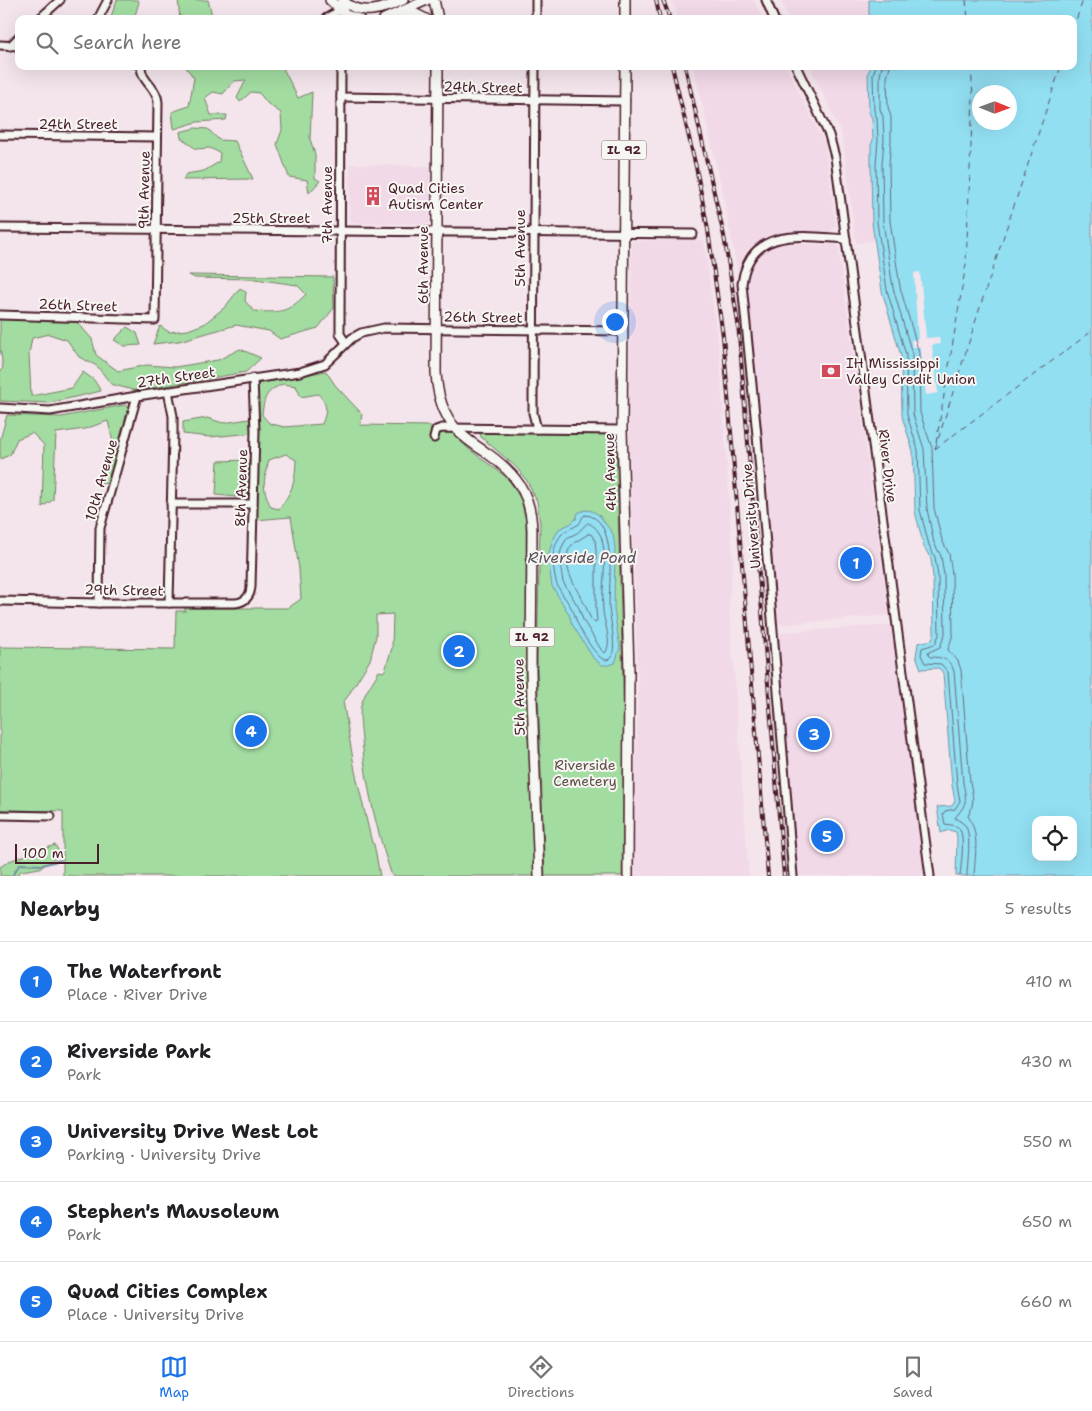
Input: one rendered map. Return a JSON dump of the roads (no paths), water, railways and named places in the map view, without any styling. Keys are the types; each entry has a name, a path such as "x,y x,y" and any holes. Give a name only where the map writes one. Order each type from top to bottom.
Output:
{"main road":[{"path":"330,0 343,15"},
{"path":"346,3 370,12 386,8 403,0"},
{"path":"393,15 427,0"},
{"path":"434,0 437,15"},
{"path":"625,0 625,15"},
{"path":"402,15 414,13 418,15"},
{"name":"6th Avenue","path":"438,70 436,372 438,392 445,412 456,429"},
{"name":"4th Avenue","path":"625,70 622,430 630,672 628,876"},
{"name":"5th Avenue","path":"456,429 511,473 523,490 530,508 532,530 532,672 539,876"}],"street":[{"path":"43,15 60,0"},
{"path":"100,15 108,0"},
{"path":"536,0 536,15"},
{"path":"766,0 772,15"},
{"path":"343,15 346,3"},
{"path":"10,46 15,41"},
{"path":"0,45 15,46"},
{"name":"9th Avenue","path":"141,70 142,75 157,96 155,320"},
{"name":"7th Avenue","path":"341,70 340,334 346,343"},
{"name":"5th Avenue","path":"535,70 533,413 537,429"},
{"name":"River Drive","path":"798,70 832,144 930,876"},
{"name":"24th Street","path":"340,97 625,100"},
{"name":"24th Street","path":"0,135 156,137"},
{"name":"25th Street","path":"0,228 693,234"},
{"name":"University Drive","path":"793,876 756,426 742,284 750,257 764,244 773,240 793,237 846,238"},
{"name":"26th Street","path":"0,315 155,320"},
{"name":"26th Street","path":"346,343 360,333 373,329 388,328 623,331"},
{"name":"27th Street","path":"0,408 50,411 168,391 300,372 319,367 346,343"},
{"name":"8th Avenue","path":"247,598 251,587 255,431 253,378"},
{"path":"168,391 173,416 169,603"},
{"name":"10th Avenue","path":"98,603 100,528 137,396"},
{"path":"434,438 436,430 439,429 622,430"},
{"path":"171,504 252,504"},
{"name":"29th Street","path":"0,601 235,603 247,598"},
{"path":"0,815 51,816"}],"water":[{"path":"869,0 1092,0 1092,876 956,876 956,832 949,830 941,833 937,807 952,806 955,801 943,673 939,668 921,669 916,656 918,643 932,640 934,634 933,577 931,559 924,547 915,511 913,451 902,416 901,356 882,291 872,223 871,145 873,140 872,118 869,113 869,70 1077,70 1077,15 869,15"},
{"name":"Riverside Pond","path":"585,510 599,515 613,534 615,548 614,610 620,648 615,663 609,665 602,665 594,659 572,624 569,614 552,586 548,557 552,542 559,529 570,524 576,519 578,513"}],"waterway":[{"path":"12,876 20,864 42,865 61,860"}],"railway":[{"path":"656,0 659,15"},
{"path":"663,0 669,15"},
{"path":"673,70 696,167 708,230 723,336 768,876"},
{"path":"686,70 724,236 738,323 784,876"}],"place":[{"name":"Quad Cities Autism Center","path":"373,196"},
{"name":"IH Mississippi Valley Credit Union","path":"831,371"},
{"name":"The Waterfront","path":"856,563"},
{"name":"Riverside Park","path":"459,651"},
{"name":"Stephen's Mausoleum","path":"251,731"},
{"name":"University Drive West Lot","path":"814,734"},
{"name":"Quad Cities Complex","path":"827,836"}],"park label":[{"name":"Riverside Cemetery","path":"585,774"}]}
